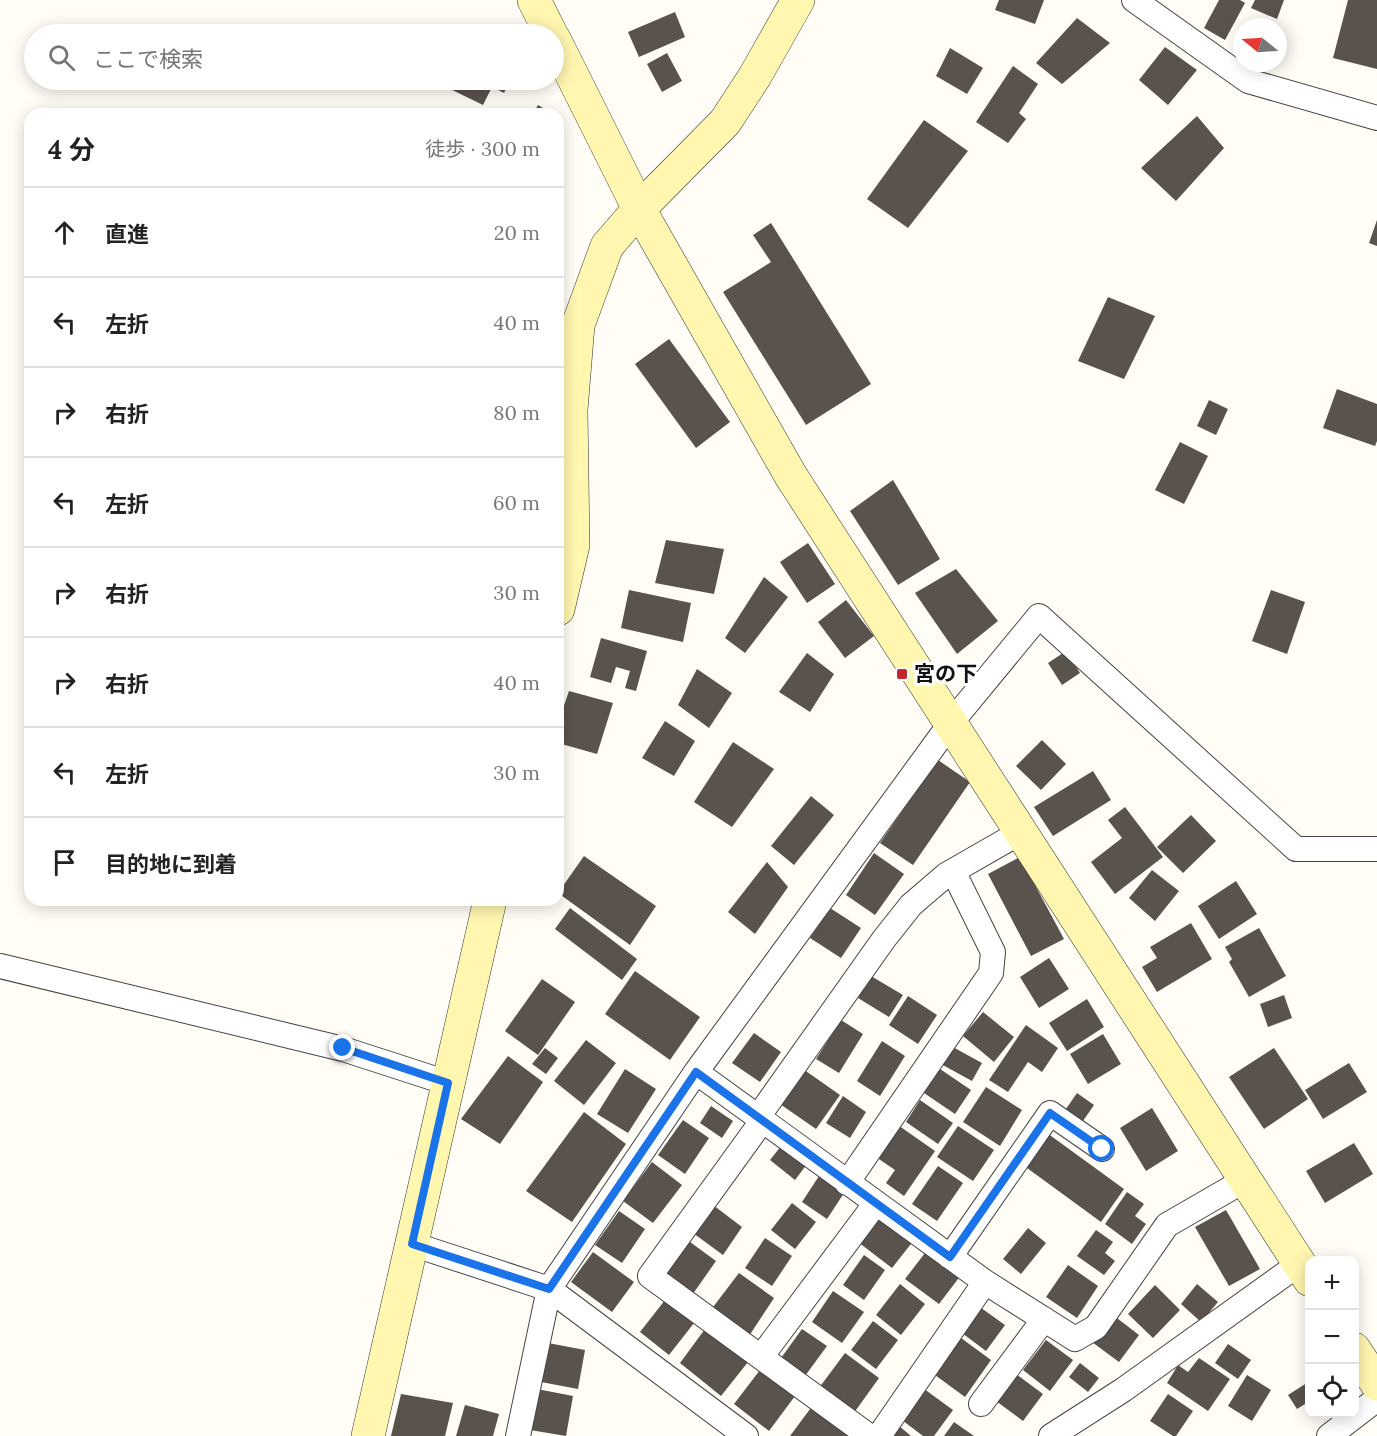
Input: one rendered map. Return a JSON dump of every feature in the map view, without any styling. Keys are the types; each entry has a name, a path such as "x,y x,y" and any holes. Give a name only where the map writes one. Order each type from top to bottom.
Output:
{"street":[{"path":"534,0 546,24"},
{"path":"564,583 573,545 572,410 578,326 607,246 639,208 725,122 755,76 798,0"},
{"path":"1134,0 1248,81 1377,117"},
{"path":"564,59 639,208 791,476 1304,1272 1123,1390 1067,1432"},
{"path":"518,1436 549,1289 696,1072 950,723 1039,616 1296,849 1377,849"},
{"path":"869,1436 650,1276 884,939 911,905 946,875 1021,832"},
{"path":"847,1183 991,973 993,952 953,872"},
{"path":"368,1436 489,906"},
{"path":"0,966 343,1048 448,1083"},
{"path":"696,1072 984,1282 1075,1339 1096,1327 1167,1225 1245,1180"},
{"path":"950,1257 1050,1113 1102,1149"},
{"path":"761,1357 876,1203"},
{"path":"412,1244 549,1289 746,1436"},
{"path":"879,1436 984,1282"},
{"path":"981,1404 1044,1319"},
{"path":"1359,1357 1377,1384"},
{"path":"1329,1436 1377,1399"}],"building":[{"path":"999,0 1044,0 1035,24 995,10"},
{"path":"1219,0 1240,0 1245,3 1237,18 1233,18 1233,25 1225,40 1204,28"},
{"path":"1255,0 1284,0 1277,18 1251,8"},
{"path":"1348,0 1377,0 1377,69 1333,58"},
{"path":"675,12 685,37 639,57 628,32"},
{"path":"1077,18 1110,43 1062,84 1036,63"},
{"path":"1165,47 1197,70 1168,105 1139,80"},
{"path":"950,48 983,68 967,94 936,76"},
{"path":"667,53 682,81 662,92 647,64"},
{"path":"1013,66 1038,84 1019,113 1026,119 1008,143 976,122"},
{"path":"452,90 490,90 483,105"},
{"path":"1197,116 1224,148 1176,201 1141,168"},
{"path":"924,120 968,151 908,228 867,199"},
{"path":"1377,220 1377,246 1369,243"},
{"path":"771,223 871,384 806,425 723,292 771,262 753,235"},
{"path":"1108,297 1155,316 1124,379 1078,361"},
{"path":"669,339 730,422 696,448 635,364"},
{"path":"1337,389 1377,404 1375,446 1323,428"},
{"path":"1209,400 1228,409 1216,435 1197,426"},
{"path":"1180,442 1208,456 1184,504 1155,490"},
{"path":"893,480 940,559 898,585 850,511"},
{"path":"666,540 724,549 714,594 655,583"},
{"path":"808,543 835,584 807,603 780,562"},
{"path":"956,569 998,621 957,654 915,593"},
{"path":"764,577 788,597 745,653 725,638"},
{"path":"629,590 691,603 683,642 621,628"},
{"path":"1271,590 1305,602 1287,654 1252,641"},
{"path":"846,600 874,636 845,658 818,622"},
{"path":"601,638 647,651 636,691 625,688 630,671 616,667 611,683 590,677"},
{"path":"1066,651 1080,673 1062,685 1048,663"},
{"path":"807,653 834,674 810,712 779,692"},
{"path":"697,669 732,693 709,728 678,705"},
{"path":"569,691 613,703 597,754 564,745 564,706"},
{"path":"665,721 695,741 674,776 642,758"},
{"path":"1042,740 1066,764 1041,790 1016,766"},
{"path":"733,742 774,769 732,827 694,802"},
{"path":"938,760 970,782 913,865 880,843"},
{"path":"1093,771 1111,800 1053,836 1034,807"},
{"path":"811,796 834,815 794,865 771,846"},
{"path":"1125,807 1163,857 1115,894 1091,862 1122,838 1108,820"},
{"path":"1191,815 1216,841 1183,873 1157,847"},
{"path":"874,853 904,874 875,915 846,895"},
{"path":"584,856 656,906 630,945 564,897 564,884"},
{"path":"1020,857 1064,939 1031,956 988,874"},
{"path":"767,862 788,887 755,934 728,912"},
{"path":"1152,870 1179,891 1155,921 1129,898"},
{"path":"1236,881 1257,914 1219,939 1198,906"},
{"path":"570,908 637,959 622,980 555,929"},
{"path":"830,908 861,928 841,958 810,938"},
{"path":"1191,923 1212,959 1157,992 1142,967 1157,958 1150,947"},
{"path":"1259,928 1286,976 1249,997 1229,962 1232,959 1225,947"},
{"path":"1049,958 1069,989 1039,1008 1020,977"},
{"path":"635,971 700,1017 670,1060 605,1014"},
{"path":"871,976 903,995 889,1017 858,998"},
{"path":"542,979 575,1002 538,1055 505,1031"},
{"path":"1284,995 1292,1018 1268,1027 1260,1004"},
{"path":"908,996 937,1015 918,1044 889,1025"},
{"path":"1087,999 1104,1027 1067,1051 1049,1023"},
{"path":"983,1012 1014,1037 994,1062 963,1036"},
{"path":"841,1020 863,1034 839,1073 816,1059"},
{"path":"1026,1025 1058,1048 1042,1072 1028,1062 1008,1092 989,1080"},
{"path":"754,1033 781,1052 760,1082 732,1063"},
{"path":"1103,1034 1121,1064 1088,1084 1070,1054"},
{"path":"586,1040 616,1063 584,1105 554,1081"},
{"path":"882,1041 905,1056 880,1096 857,1081"},
{"path":"951,1046 982,1063 972,1081 941,1064"},
{"path":"545,1048 558,1058 546,1074 532,1064"},
{"path":"1274,1048 1308,1099 1264,1129 1229,1077"},
{"path":"508,1056 543,1082 500,1144 461,1119"},
{"path":"1349,1063 1367,1092 1323,1119 1305,1090"},
{"path":"625,1069 656,1089 628,1133 597,1114"},
{"path":"803,1069 840,1095 816,1129 780,1104"},
{"path":"940,1069 971,1090 955,1114 924,1093"},
{"path":"986,1087 1022,1110 1000,1146 963,1122"},
{"path":"1077,1093 1094,1105 1083,1121 1066,1109"},
{"path":"843,1096 866,1112 850,1138 826,1123"},
{"path":"920,1100 953,1123 938,1144 906,1122"},
{"path":"711,1106 733,1121 722,1138 700,1123"},
{"path":"1152,1108 1178,1151 1146,1171 1120,1128"},
{"path":"584,1112 626,1144 572,1222 526,1191"},
{"path":"683,1120 709,1138 685,1174 658,1155"},
{"path":"895,1123 935,1151 904,1196 886,1183 895,1170 873,1155"},
{"path":"958,1126 994,1150 973,1181 937,1157"},
{"path":"1047,1133 1124,1189 1101,1222 1023,1165"},
{"path":"785,1141 810,1160 795,1180 770,1160"},
{"path":"1354,1143 1373,1174 1325,1203 1306,1171"},
{"path":"652,1162 682,1185 653,1223 623,1201"},
{"path":"938,1166 963,1183 937,1221 912,1204"},
{"path":"821,1173 846,1190 827,1219 802,1202"},
{"path":"1127,1192 1144,1204 1135,1216 1146,1224 1132,1244 1105,1224"},
{"path":"792,1203 816,1222 795,1249 771,1230"},
{"path":"713,1205 742,1227 723,1255 693,1233"},
{"path":"1226,1210 1260,1269 1229,1286 1195,1227"},
{"path":"619,1211 645,1229 622,1263 595,1245"},
{"path":"880,1214 914,1240 892,1268 858,1242"},
{"path":"1028,1228 1046,1243 1021,1274 1003,1259"},
{"path":"1096,1230 1113,1242 1105,1253 1115,1261 1104,1275 1077,1256"},
{"path":"765,1238 792,1256 772,1286 745,1268"},
{"path":"686,1239 716,1261 690,1298 660,1275"},
{"path":"928,1249 961,1275 939,1304 905,1279"},
{"path":"593,1252 634,1282 612,1312 571,1282"},
{"path":"864,1255 885,1270 864,1300 843,1285"},
{"path":"1068,1265 1098,1286 1077,1318 1046,1297"},
{"path":"739,1273 774,1298 747,1339 710,1311"},
{"path":"900,1284 925,1304 901,1335 876,1315"},
{"path":"1197,1284 1218,1302 1201,1322 1181,1304"},
{"path":"1155,1285 1180,1310 1153,1338 1128,1314"},
{"path":"833,1291 864,1312 842,1343 812,1322"},
{"path":"665,1300 694,1323 669,1355 640,1332"},
{"path":"977,1305 1005,1325 986,1351 958,1330"},
{"path":"1113,1315 1139,1335 1119,1362 1092,1342"},
{"path":"873,1321 898,1340 876,1369 851,1350"},
{"path":"705,1329 748,1362 721,1396 680,1363"},
{"path":"802,1329 827,1346 805,1376 781,1358"},
{"path":"957,1335 991,1360 965,1397 935,1375"},
{"path":"1046,1340 1073,1360 1050,1391 1023,1370"},
{"path":"548,1343 585,1350 578,1389 541,1382"},
{"path":"1228,1344 1251,1360 1238,1379 1215,1363"},
{"path":"845,1353 879,1378 851,1417 816,1392"},
{"path":"1199,1358 1230,1379 1208,1411 1167,1383 1178,1365 1188,1372"},
{"path":"1080,1363 1099,1378 1088,1392 1069,1377"},
{"path":"760,1370 795,1396 769,1431 734,1404"},
{"path":"1016,1374 1043,1394 1023,1421 996,1401"},
{"path":"1247,1375 1271,1390 1252,1421 1228,1406"},
{"path":"1305,1384 1305,1404 1297,1409 1288,1395"},
{"path":"920,1386 953,1410 934,1436 923,1436 898,1417"},
{"path":"537,1389 573,1396 566,1436 530,1430"},
{"path":"401,1394 453,1403 445,1436 391,1436"},
{"path":"1168,1394 1193,1411 1176,1436 1150,1421"},
{"path":"465,1405 499,1414 493,1436 456,1436"},
{"path":"813,1405 855,1436 790,1436"},
{"path":"954,1422 974,1436 944,1436"},
{"path":"898,1425 911,1436 889,1436"}],"place":[{"name":"宮の下","path":"902,674"}],"route":[{"path":"343,1048 448,1083 412,1244 549,1289 696,1072 950,1257 1050,1113 1102,1149"}]}
